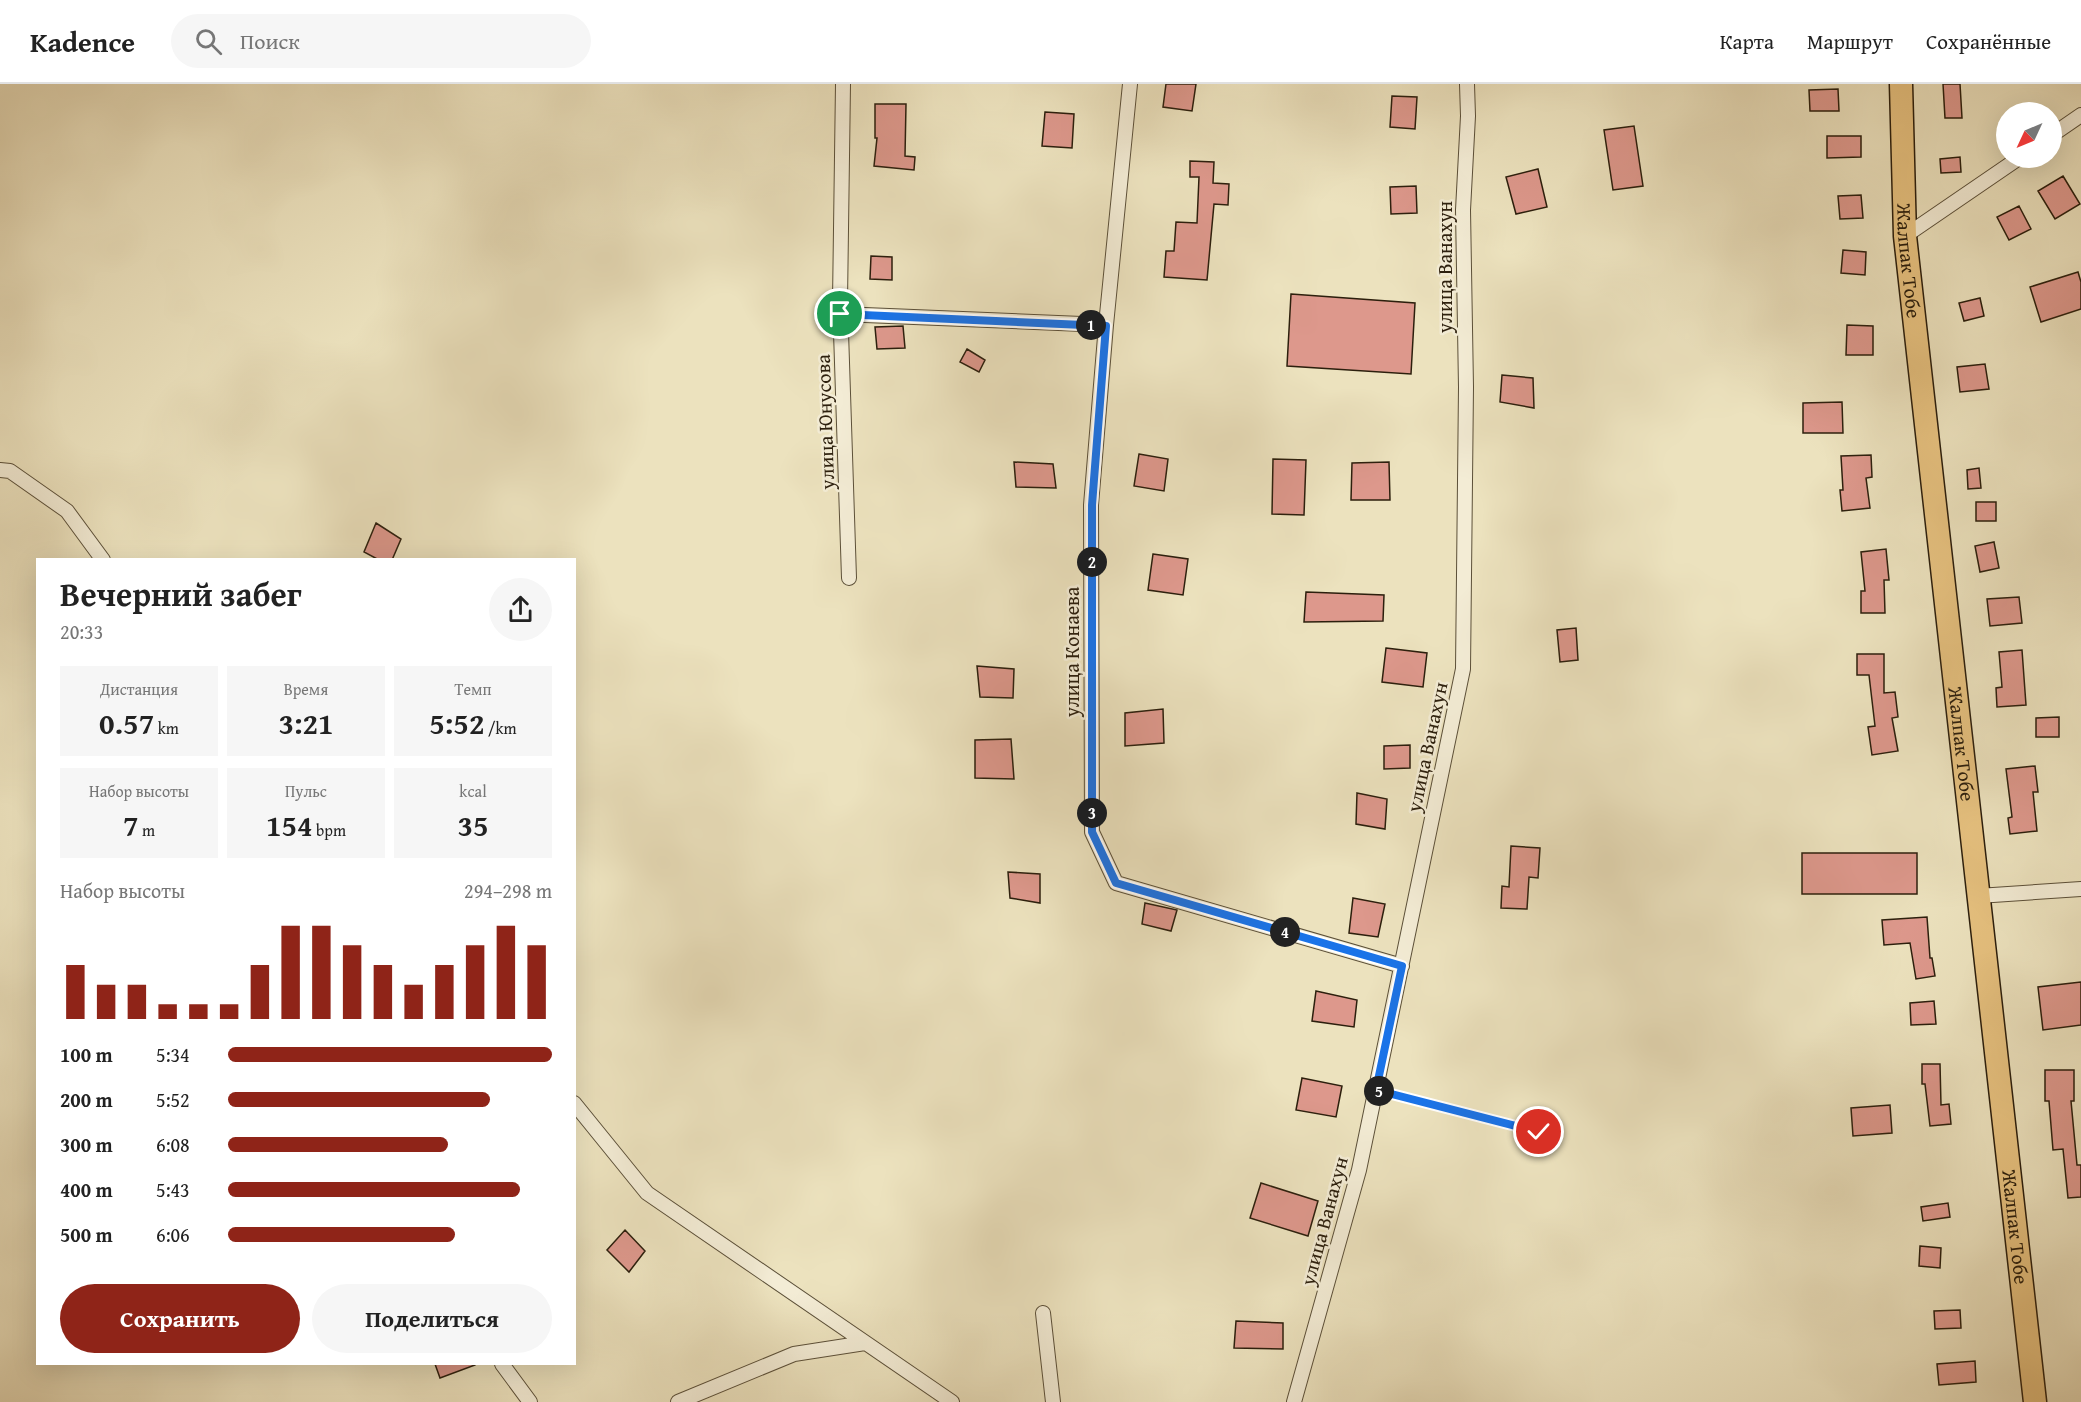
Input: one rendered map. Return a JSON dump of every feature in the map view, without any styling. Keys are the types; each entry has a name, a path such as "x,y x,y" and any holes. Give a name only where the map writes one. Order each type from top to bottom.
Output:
{"main road":[{"name":"Жалпак Тобе","path":"1901,84 1905,236 2034,1402"}],"street":[{"name":"улица Юнусова","path":"843,84 840,314 849,578"},
{"name":"улица Конаева","path":"1130,84 1106,326 1092,505 1092,832 1116,883 1402,966"},
{"name":"улица Ванахун","path":"1294,1402 1359,1170 1463,669 1466,387 1463,210 1468,116 1467,84"},
{"path":"2062,128 2081,115"},
{"path":"1905,236 2004,168"},
{"path":"840,314 1106,326"},
{"path":"0,470 10,471 67,511 102,558"},
{"path":"1978,896 2081,889"},
{"path":"576,1105 647,1193 952,1402"},
{"path":"1043,1313 1053,1402"},
{"path":"678,1402 794,1354 865,1343"},
{"path":"503,1365 530,1402"}],"lane":[{"path":"1376,1090 1539,1132"}],"building":[{"path":"1166,84 1196,84 1192,111 1163,107"},
{"path":"1943,84 1960,84 1962,118 1945,118"},
{"path":"1838,89 1839,111 1810,111 1809,90"},
{"path":"1392,96 1417,97 1415,129 1390,127"},
{"path":"875,104 906,104 905,156 915,157 914,170 874,166 877,138 875,138"},
{"path":"1045,112 1074,114 1072,148 1042,146"},
{"path":"1634,126 1643,186 1613,190 1604,130"},
{"path":"1827,136 1861,136 1861,157 1827,158"},
{"path":"1960,157 1961,172 1941,173 1940,159"},
{"path":"1190,161 1214,162 1213,183 1229,184 1228,205 1214,204 1207,280 1164,277 1166,251 1174,251 1176,222 1197,223 1199,177 1190,177"},
{"path":"1538,169 1547,207 1516,214 1506,177"},
{"path":"2063,176 2080,204 2055,219 2038,191"},
{"path":"1416,186 1417,213 1391,214 1390,187"},
{"path":"1861,195 1863,218 1840,219 1838,196"},
{"path":"2019,206 2031,229 2009,240 1997,217"},
{"path":"1843,250 1866,252 1865,275 1841,273"},
{"path":"871,256 892,257 892,280 870,279"},
{"path":"2078,272 2081,282 2081,309 2041,322 2030,287"},
{"path":"1291,294 1415,303 1411,374 1287,366"},
{"path":"1980,298 1984,316 1964,321 1959,303"},
{"path":"1847,325 1873,326 1873,355 1846,355"},
{"path":"903,326 905,348 877,349 875,327"},
{"path":"967,349 985,360 979,372 960,362"},
{"path":"1985,364 1989,389 1960,392 1957,367"},
{"path":"1502,375 1533,378 1534,408 1500,402"},
{"path":"1842,402 1843,433 1803,433 1803,403"},
{"path":"1139,454 1168,459 1164,491 1134,486"},
{"path":"1871,455 1872,477 1866,478 1870,508 1842,511 1841,456"},
{"path":"1273,459 1306,460 1304,515 1272,514"},
{"path":"1014,462 1053,464 1056,488 1016,487"},
{"path":"1389,462 1390,500 1351,500 1352,463"},
{"path":"1979,468 1981,488 1968,489 1967,470"},
{"path":"1976,502 1996,502 1996,521 1976,521"},
{"path":"376,523 401,539 393,558 375,558 364,552"},
{"path":"1994,542 1999,568 1980,572 1975,546"},
{"path":"1886,549 1889,580 1884,580 1885,613 1861,613 1861,591 1865,591 1861,552"},
{"path":"1153,554 1188,559 1183,595 1148,590"},
{"path":"1306,592 1384,595 1383,621 1304,622"},
{"path":"2019,597 2022,623 1990,626 1987,599"},
{"path":"1576,628 1578,660 1560,662 1557,630"},
{"path":"1386,648 1427,653 1423,687 1382,682"},
{"path":"2022,650 2026,705 1997,707 1996,688 2002,687 1999,652"},
{"path":"1857,654 1884,654 1884,693 1895,692 1898,717 1892,718 1898,751 1872,755 1868,727 1875,726 1869,675 1857,675"},
{"path":"977,666 1014,669 1013,698 980,697"},
{"path":"1163,709 1164,743 1125,746 1125,713"},
{"path":"2059,717 2059,737 2036,737 2036,718"},
{"path":"1011,739 1014,779 975,778 975,740"},
{"path":"1410,745 1410,768 1384,769 1384,746"},
{"path":"2035,766 2038,792 2033,792 2037,831 2010,834 2008,818 2012,817 2006,769"},
{"path":"1357,793 1387,799 1385,829 1356,824"},
{"path":"1511,846 1540,848 1538,878 1529,877 1527,909 1501,908 1502,886 1509,887"},
{"path":"1802,853 1917,853 1917,894 1802,894"},
{"path":"1008,872 1040,874 1040,903 1010,898"},
{"path":"1353,898 1385,904 1378,937 1349,933"},
{"path":"1145,903 1177,910 1171,931 1142,924"},
{"path":"1927,917 1930,958 1932,958 1935,976 1916,979 1910,943 1884,945 1882,920"},
{"path":"2081,982 2081,1025 2043,1030 2038,987"},
{"path":"1316,991 1357,1000 1354,1027 1312,1021"},
{"path":"1934,1001 1936,1024 1911,1025 1910,1003"},
{"path":"1922,1064 1940,1064 1941,1105 1949,1104 1951,1124 1930,1126 1925,1084 1922,1084"},
{"path":"2045,1070 2074,1070 2074,1101 2071,1101 2077,1165 2081,1165 2081,1197 2068,1198 2063,1149 2053,1150 2049,1101 2045,1101"},
{"path":"1302,1078 1342,1086 1336,1117 1296,1110"},
{"path":"1890,1105 1892,1133 1853,1136 1851,1108"},
{"path":"1261,1183 1318,1201 1308,1236 1250,1218"},
{"path":"1948,1203 1950,1217 1923,1221 1921,1207"},
{"path":"625,1230 645,1251 629,1272 607,1250"},
{"path":"1920,1246 1941,1248 1940,1268 1919,1266"},
{"path":"1960,1310 1961,1328 1935,1329 1934,1311"},
{"path":"1236,1321 1283,1323 1283,1349 1234,1348"},
{"path":"1975,1361 1976,1382 1939,1385 1937,1364"},
{"path":"435,1365 475,1365 440,1378"}],"route":[{"path":"840,314 1106,326 1092,505 1092,832 1116,883 1402,966 1376,1090 1539,1132"}]}
